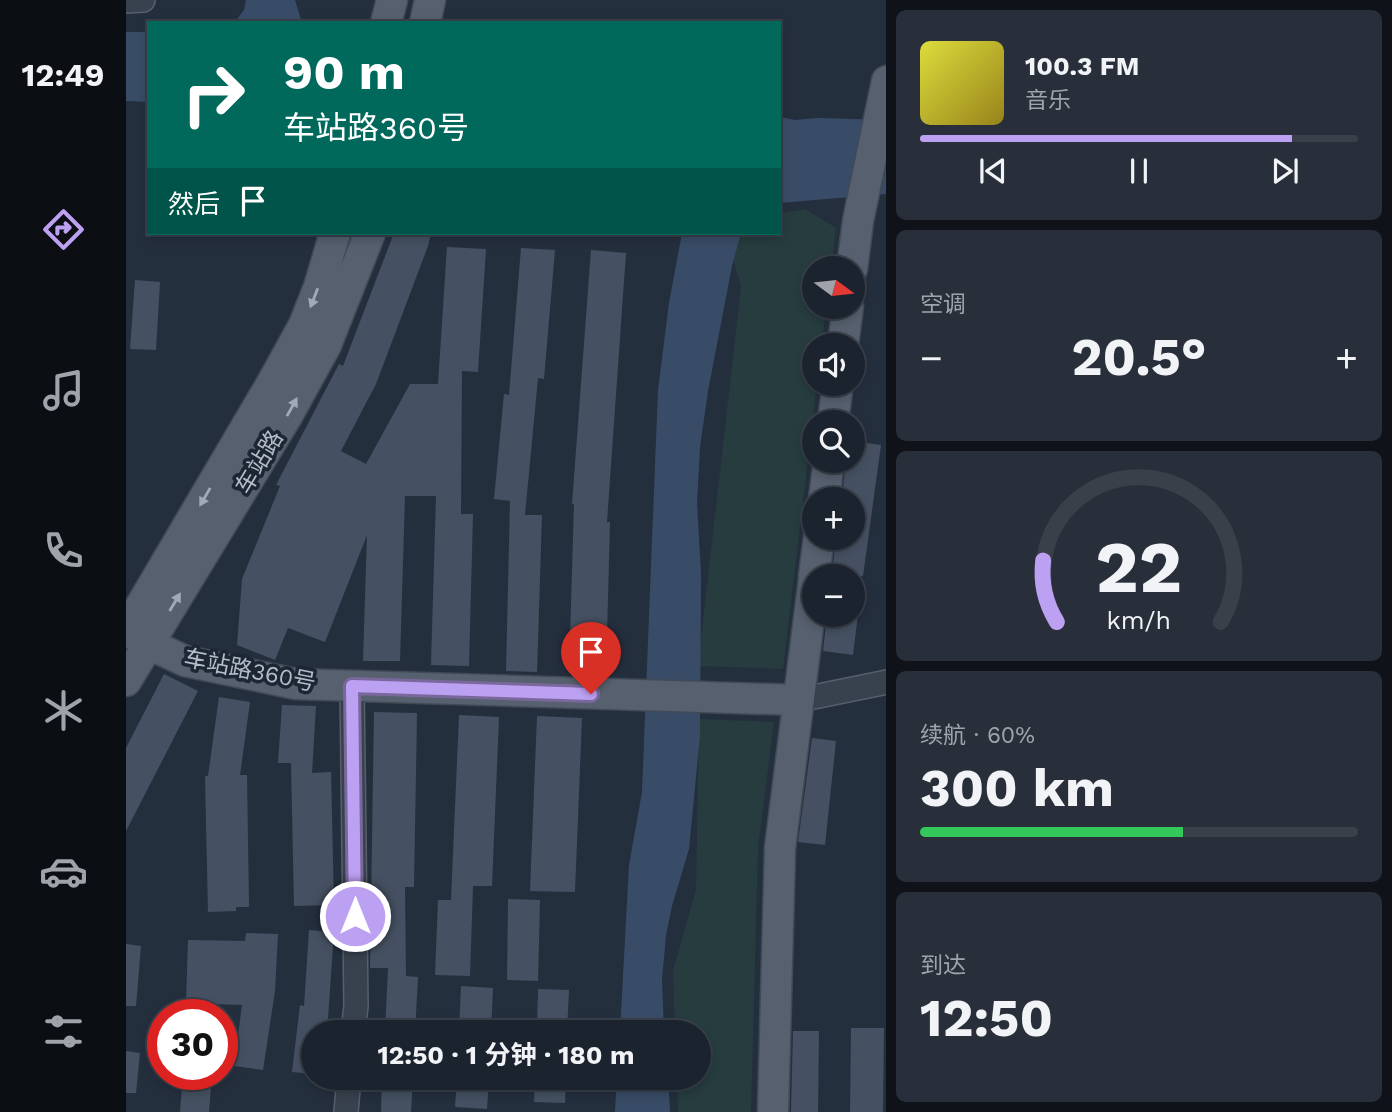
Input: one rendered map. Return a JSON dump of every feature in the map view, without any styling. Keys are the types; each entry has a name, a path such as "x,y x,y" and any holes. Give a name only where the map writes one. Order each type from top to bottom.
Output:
{"main road":[{"path":"387,21 392,0"},
{"path":"425,21 430,0"},
{"path":"854,256 886,81"},
{"name":"车站路","path":"128,674 134,635 304,325 334,235"},
{"name":"车站路","path":"134,635 287,416 326,345 369,235"},
{"path":"773,1112 780,848 808,627"},
{"name":"车站路360号","path":"134,635 185,661 296,684 799,700"}],"street":[{"path":"126,1 143,0"},
{"path":"799,700 886,682"},
{"path":"352,686 356,996 354,1020"},
{"path":"346,1112 348,1090"}],"green space":[{"path":"805,209 836,228 832,256 802,256 802,319 825,319 823,333 802,333 802,396 815,396 814,410 802,410 802,473 806,473 805,487 802,487 802,509 783,669 698,666 741,286 730,249 734,235 781,235 781,214"},
{"path":"699,719 774,722 758,848 751,1112 678,1112 677,1090 711,1090 711,1020 675,1020 673,971 696,889"}],"water":[{"path":"246,0 295,0 301,21 236,21 244,10"},
{"path":"126,32 147,32 147,102 126,101"},
{"path":"781,117 795,120 886,120 886,194 781,203"},
{"path":"682,235 740,235 708,391 700,447 697,503 701,574 700,736 689,849 666,935 662,980 664,1020 621,1020 629,865 642,792 658,390 669,303"},
{"path":"616,1090 669,1090 670,1112 615,1112"}],"building":[{"path":"393,235 431,235 376,384 341,451 366,464 410,384 438,384 447,247 486,249 478,372 462,371 461,514 473,514 469,666 431,665 436,496 405,496 400,661 363,661 367,535 325,642 288,628 275,660 237,645 242,579 280,486 276,485 339,364 343,366"},
{"path":"521,248 555,250 544,379 538,378 525,515 542,515 537,672 506,671 510,501 494,499 504,394 509,395"},
{"path":"591,250 626,253 607,522 610,522 606,673 569,672 572,504"},
{"path":"135,280 160,282 156,350 130,349"},
{"path":"865,443 881,445 865,564 833,564 835,550 865,550 865,487 843,487 845,473 865,473"},
{"path":"826,627 856,627 853,655 823,651"},
{"path":"164,674 198,691 126,831 126,748"},
{"path":"219,697 250,702 240,775 247,775 249,907 236,907 236,911 208,912 205,776 208,776"},
{"path":"282,705 316,706 312,773 331,772 334,905 294,906 291,763 278,763"},
{"path":"374,712 417,713 414,887 405,887 406,976 418,977 416,1020 386,1020 388,968 370,968"},
{"path":"459,715 499,717 492,886 473,886 470,976 435,975 438,900 451,900"},
{"path":"537,716 582,718 575,892 530,891"},
{"path":"812,738 836,741 825,845 798,842"},
{"path":"508,899 540,900 538,981 507,980"},
{"path":"309,930 334,932 328,1020 301,1020 301,1073 292,1072 300,1005 304,1006"},
{"path":"246,933 278,934 275,991 263,1070 238,1067 242,1005 238,1005 238,999 186,999 188,940 245,941"},
{"path":"126,944 141,946 136,1006 126,1006"},
{"path":"461,986 493,988 492,1020 460,1020"},
{"path":"538,989 569,990 568,1020 537,1020"},
{"path":"851,1028 884,1028 883,1112 850,1112"},
{"path":"793,1031 819,1031 818,1112 791,1112"},
{"path":"126,1051 140,1053 136,1093 126,1093"},
{"path":"182,1090 211,1090 209,1112 180,1112"},
{"path":"382,1090 412,1090 411,1112 381,1112"},
{"path":"456,1090 488,1090 487,1109 455,1107"},
{"path":"534,1090 566,1090 565,1103 534,1102"}],"route":[{"path":"355,916 352,686 591,694"}]}
